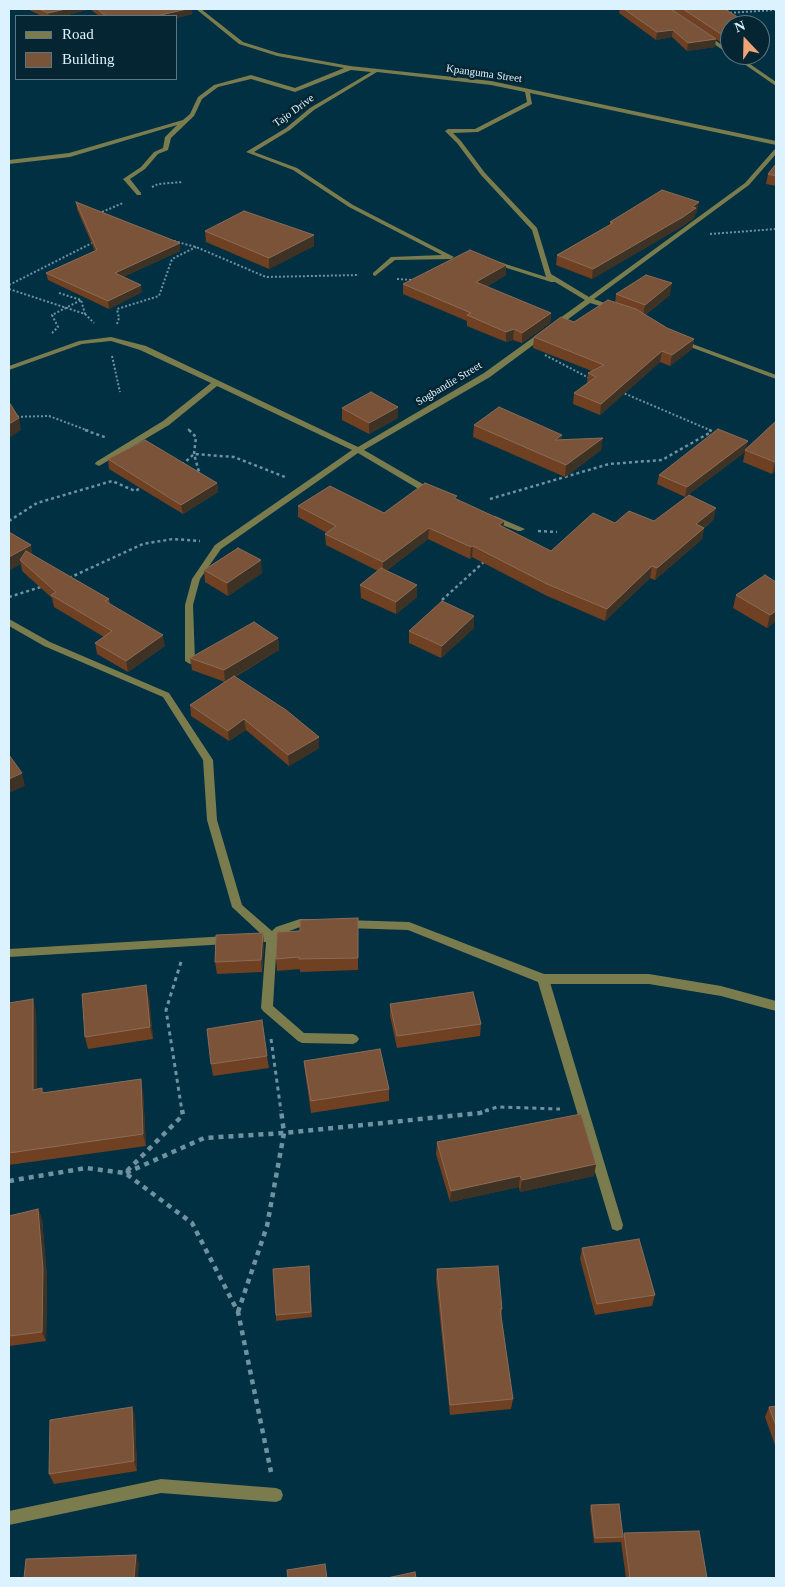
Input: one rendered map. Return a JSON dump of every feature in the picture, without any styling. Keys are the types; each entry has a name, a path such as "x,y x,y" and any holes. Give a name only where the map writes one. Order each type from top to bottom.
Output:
{"street":[{"name":"Kpanguma Street","path":"198,9 241,42 277,54 350,68 491,83 776,143"},
{"path":"698,31 720,45"},
{"path":"748,65 776,84"},
{"name":"Tajo Drive","path":"139,194 126,179 143,168 156,153 166,149 168,137 192,115 200,98 216,86 251,77 295,90 350,68"},
{"name":"Tajo Drive","path":"376,71 312,109 288,129 249,152 295,169 351,206 451,257"},
{"path":"527,90 530,103 476,132 448,131 459,142 483,174 534,229 548,275 589,300 621,312"},
{"path":"9,162 70,155 185,121"},
{"name":"Sogbandie Street","path":"190,661 189,605 196,579 218,547 358,450 487,375 747,184 776,152"},
{"path":"375,274 393,258 459,257"},
{"path":"486,259 566,286"},
{"path":"671,336 776,376"},
{"path":"9,368 81,342 110,339 143,348 358,450 419,487 435,494"},
{"path":"99,464 166,423 217,382"},
{"path":"477,512 521,529"},
{"path":"9,622 48,644 166,695 208,760 212,820 237,907 272,937"},
{"path":"9,953 272,937 280,930 300,923 409,926 543,979 649,979 721,991 776,1006"},
{"path":"272,937 267,1008 302,1038 353,1039"},
{"path":"543,979 617,1225"},
{"path":"9,1518 161,1486 276,1495"}],"path":[{"path":"721,14 776,10"},
{"path":"109,220 102,217 102,212 158,184 183,182"},
{"path":"682,232 695,235 776,229"},
{"path":"9,287 97,240"},
{"path":"168,240 196,247 266,277 301,278 375,274 400,280 416,280"},
{"path":"120,392 110,339 119,318 118,309 159,296 172,260 196,247"},
{"path":"9,287 85,314"},
{"path":"59,293 80,300"},
{"path":"80,300 85,314 110,339"},
{"path":"28,360 58,327 52,315 80,300"},
{"path":"527,345 592,380"},
{"path":"620,392 721,435"},
{"path":"9,417 49,416 128,446"},
{"path":"166,423 186,427 196,437 194,454 199,472"},
{"path":"477,512 490,499 609,464 662,460 712,431"},
{"path":"180,466 194,454 234,456 279,476 310,483"},
{"path":"9,521 37,503 112,481 134,491 150,483"},
{"path":"62,580 143,544 173,539 208,541 218,547"},
{"path":"442,600 492,555"},
{"path":"9,597 44,586"},
{"path":"125,1173 183,1115 166,1010 188,943"},
{"path":"238,1312 267,1226 284,1133 267,1008"},
{"path":"125,1173 204,1138 284,1133 480,1113 497,1107 582,1109"},
{"path":"9,1181 86,1168 125,1173 192,1223 238,1312 276,1495"}],"building":[{"path":"39,9 66,9 48,13"},
{"path":"97,9 187,9 160,15 105,15"},
{"path":"624,9 671,9 716,39 688,43 673,30 657,32"},
{"path":"683,9 725,9 734,15 720,15 720,33"},
{"path":"776,164 776,176 768,174"},
{"path":"662,190 699,202 692,207 696,208 683,217 593,269 557,255 613,223 610,222"},
{"path":"76,202 180,243 115,273 141,285 108,301 46,273 97,250"},
{"path":"244,211 314,235 269,258 205,231"},
{"path":"470,250 506,265 476,282 551,313 522,333 514,329 506,332 467,315 471,313 403,284"},
{"path":"646,275 672,283 645,305 616,294"},
{"path":"608,300 636,309 667,328 694,339 672,355 662,351 601,404 574,393 596,377 588,373 604,365 534,337 561,317 574,322"},
{"path":"371,392 398,407 369,423 342,408"},
{"path":"9,402 19,418 9,424"},
{"path":"499,407 562,435 555,440 603,438 566,465 474,425"},
{"path":"776,421 775,462 745,450"},
{"path":"718,429 748,441 687,487 659,475"},
{"path":"145,440 217,483 181,505 108,459"},
{"path":"425,483 457,496 454,498 504,521 499,525 551,551 593,513 615,523 629,511 654,521 689,495 716,508 696,524 704,528 657,568 652,566 607,609 547,584 473,546 471,547 429,528 383,562 325,534 336,526 298,506 330,486 384,513"},
{"path":"9,532 31,545 9,557"},
{"path":"238,548 261,560 227,583 204,570"},
{"path":"26,551 109,599 105,601 163,635 126,661 95,643 112,631 51,595 56,592 20,560"},
{"path":"381,568 417,585 396,602 360,585"},
{"path":"765,575 776,582 776,611 770,615 736,595"},
{"path":"442,601 474,616 442,646 409,631"},
{"path":"254,622 278,638 224,670 190,658"},
{"path":"234,676 286,710 319,737 288,755 244,719 228,731 190,705"},
{"path":"9,755 22,773 9,779"},
{"path":"358,918 358,958 299,959 299,957 276,959 277,932 300,931 300,920"},
{"path":"263,933 261,960 215,962 216,935"},
{"path":"146,985 150,1027 85,1037 82,994"},
{"path":"473,992 481,1024 397,1036 390,1004"},
{"path":"33,999 33,1090 42,1088 42,1093 141,1079 143,1134 9,1153 9,1003"},
{"path":"262,1020 267,1056 211,1064 207,1029"},
{"path":"380,1049 389,1089 311,1101 304,1061"},
{"path":"581,1114 596,1164 522,1180 520,1176 451,1191 437,1142"},
{"path":"38,1209 43,1269 42,1332 9,1336 9,1216"},
{"path":"639,1239 655,1295 597,1304 582,1248"},
{"path":"309,1266 311,1312 276,1315 273,1269"},
{"path":"498,1266 502,1309 500,1309 513,1399 450,1405 437,1269"},
{"path":"776,1406 776,1426 769,1407"},
{"path":"132,1407 134,1461 49,1474 50,1420"},
{"path":"619,1504 623,1537 595,1538 591,1505"},
{"path":"699,1531 707,1578 630,1578 624,1533"},
{"path":"136,1555 134,1578 24,1578 26,1559"},
{"path":"325,1564 327,1578 288,1578 287,1570"},
{"path":"415,1572 416,1578 387,1578"}]}
